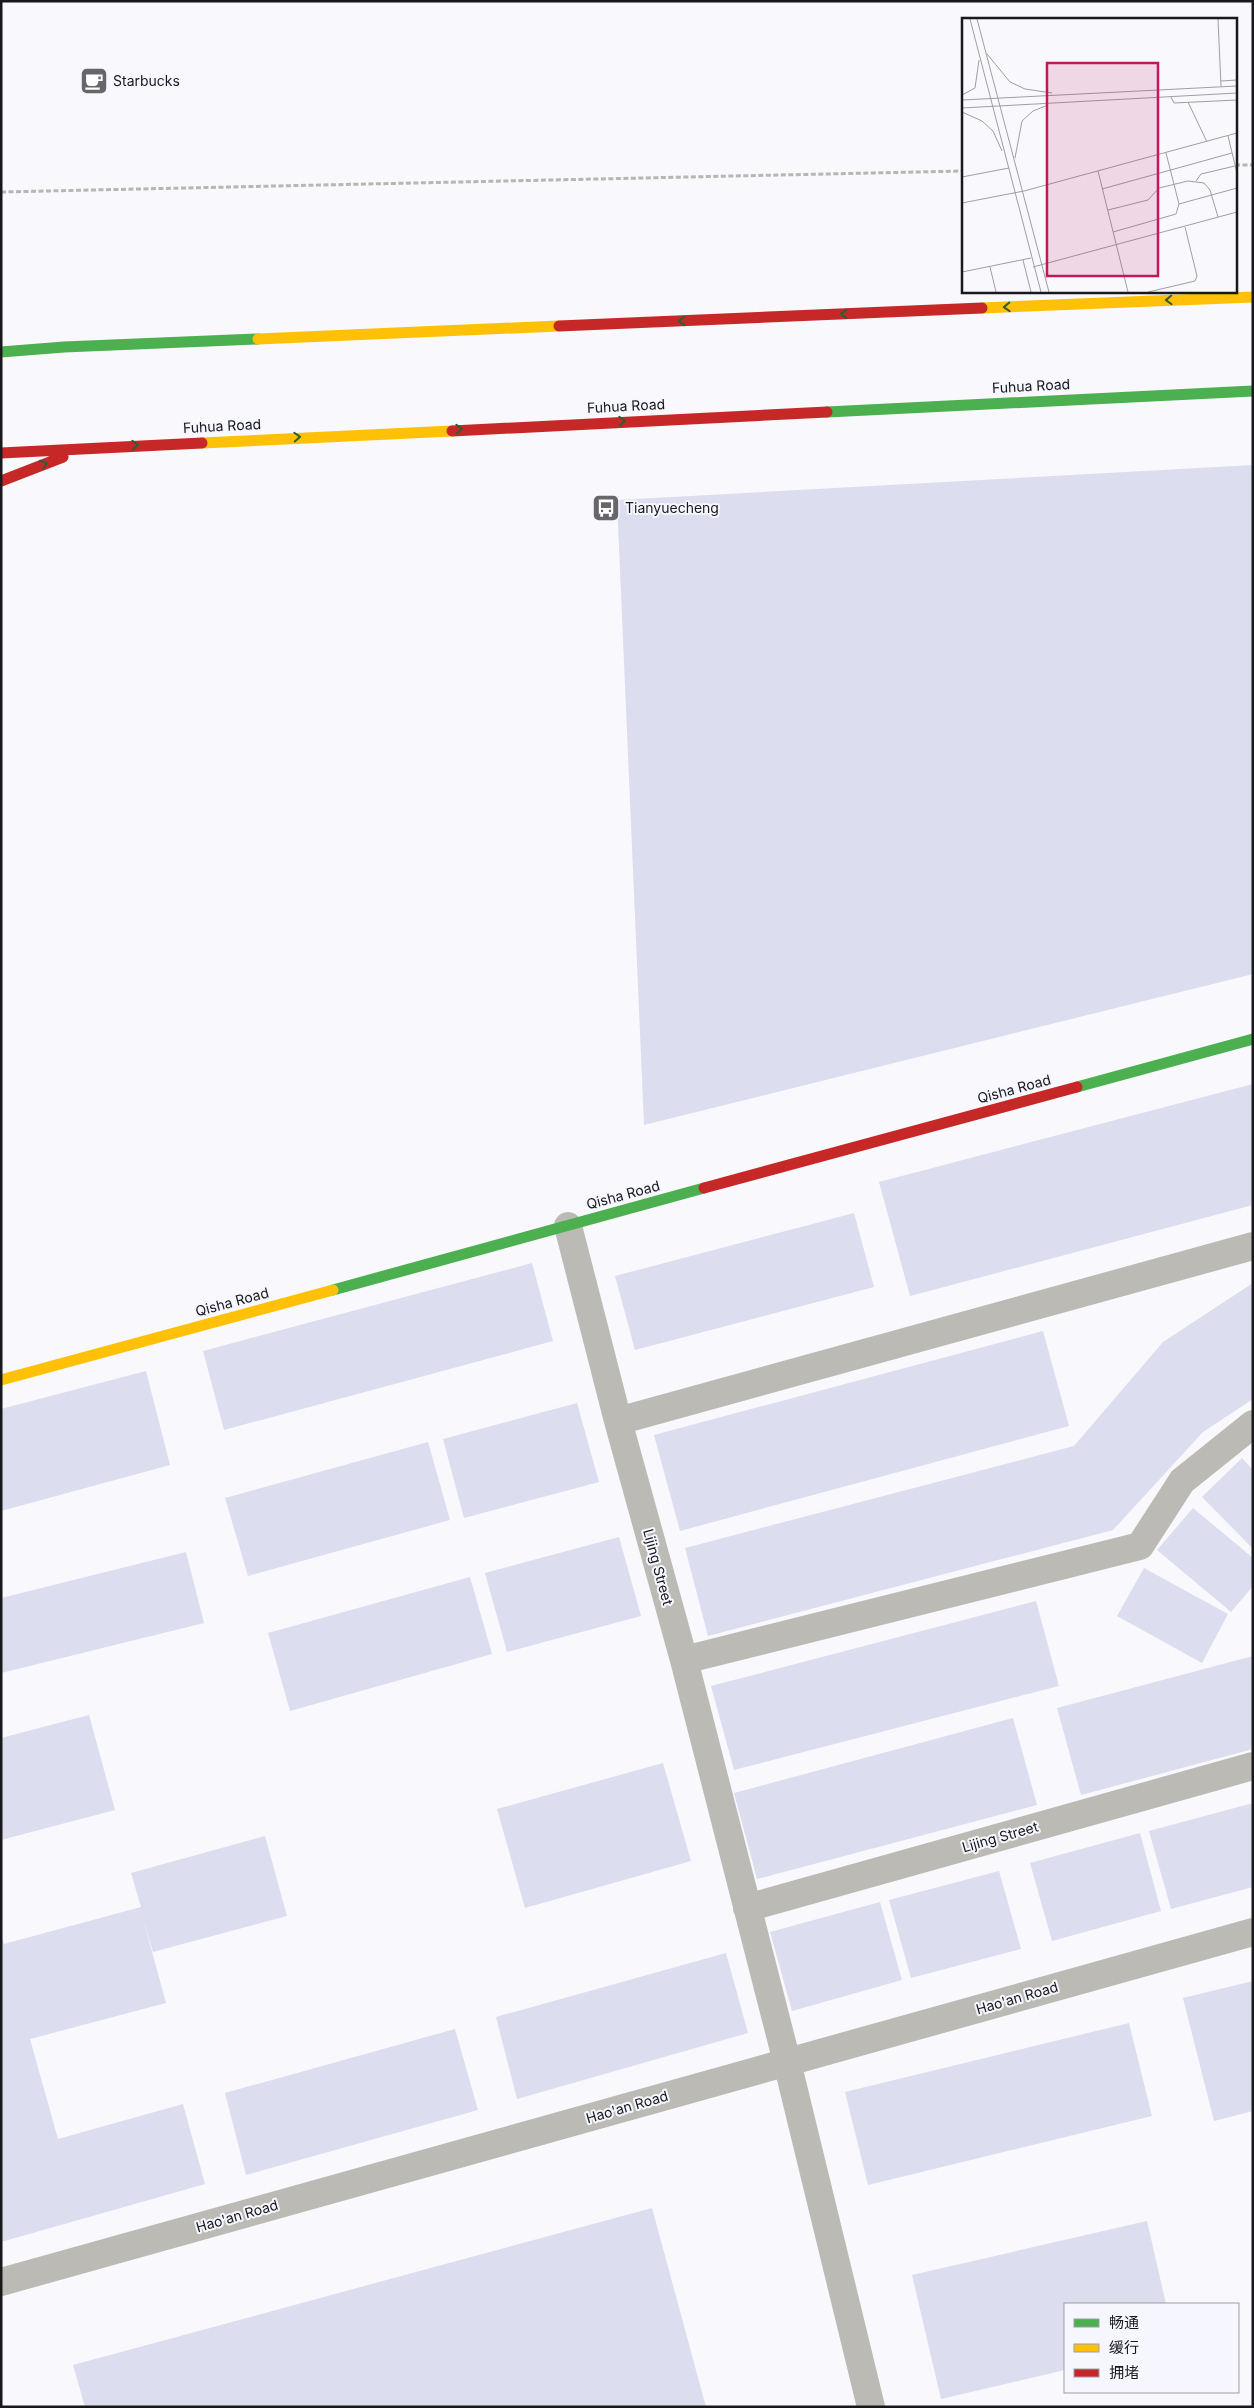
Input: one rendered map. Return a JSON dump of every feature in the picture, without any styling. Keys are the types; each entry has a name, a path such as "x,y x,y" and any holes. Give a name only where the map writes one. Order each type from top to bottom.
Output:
{"main road":[{"path":"1,352 64,347 1253,297"},
{"path":"1,339 64,347"},
{"name":"Fuhua Road","path":"1,453 1253,391"},
{"path":"1,481 86,448"},
{"name":"Qisha Road","path":"1,1380 1253,1039"}],"street":[{"name":"Lijing Street","path":"568,1226 618,1421 684,1660 787,2062 871,2407"},
{"path":"618,1421 1253,1246"},
{"path":"684,1660 1140,1546 1182,1481 1253,1424"},
{"name":"Lijing Street","path":"747,1908 1253,1766"},
{"name":"Hao'an Road","path":"1,2282 1253,1932"}],"path":[{"path":"1236,165 1253,165"},
{"path":"1,192 962,171"}],"building":[{"path":"1253,465 1253,974 644,1125 617,500"},
{"path":"1253,1084 1253,1205 910,1296 879,1182"},
{"path":"854,1213 874,1287 635,1350 615,1276"},
{"path":"532,1263 553,1341 224,1430 203,1351"},
{"path":"1253,1283 1253,1399 1203,1432 1113,1530 708,1636 685,1548 1074,1446 1163,1342"},
{"path":"1043,1331 1069,1426 680,1531 654,1435"},
{"path":"146,1371 170,1465 1,1511 1,1409"},
{"path":"577,1403 599,1482 464,1518 443,1439"},
{"path":"428,1442 450,1520 248,1576 225,1498"},
{"path":"1242,1458 1253,1470 1253,1549 1202,1497"},
{"path":"1193,1508 1253,1558 1253,1586 1231,1612 1157,1550"},
{"path":"619,1537 641,1616 507,1652 485,1573"},
{"path":"186,1552 204,1623 1,1673 1,1598"},
{"path":"1144,1568 1228,1614 1202,1663 1117,1616"},
{"path":"470,1577 492,1654 290,1711 268,1633"},
{"path":"1036,1601 1059,1686 734,1770 711,1686"},
{"path":"1253,1656 1253,1749 1081,1795 1057,1708"},
{"path":"89,1715 115,1810 1,1840 1,1738"},
{"path":"1013,1718 1037,1805 757,1879 734,1793"},
{"path":"663,1763 691,1861 525,1908 497,1809"},
{"path":"1253,1803 1253,1887 1171,1909 1149,1831"},
{"path":"1140,1833 1161,1911 1052,1941 1030,1863"},
{"path":"265,1836 287,1916 153,1952 142,1915 166,2003 30,2039 58,2139 183,2104 205,2184 1,2242 1,1934 4,1944 141,1907 131,1873"},
{"path":"999,1871 1021,1949 911,1978 889,1900"},
{"path":"880,1902 902,1980 792,2011 770,1932"},
{"path":"726,1953 748,2033 517,2099 496,2017"},
{"path":"1253,1981 1253,2111 1214,2121 1183,1998"},
{"path":"1129,2023 1152,2116 868,2185 845,2092"},
{"path":"455,2029 478,2110 246,2175 225,2093"},
{"path":"652,2208 706,2407 85,2407 73,2365"},
{"path":"1147,2221 1166,2303 1064,2303 1064,2370 941,2399 912,2275"}],"traffic: fast":[{"path":"1,352 64,347 258,339"},
{"path":"827,412 1253,391"},
{"path":"1077,1087 1253,1039"},
{"path":"333,1290 704,1188"}],"traffic: slow":[{"path":"982,308 1253,297"},
{"path":"258,339 559,326"},
{"path":"202,443 452,431"},
{"path":"1,1380 333,1290"}],"traffic: jam":[{"path":"559,326 982,308"},
{"path":"452,431 827,412"},
{"path":"1,453 202,443"},
{"path":"1,481 63,457"},
{"path":"704,1188 1077,1087"}],"place":[{"name":"Starbucks","path":"94,81"},
{"name":"Tianyuecheng","path":"606,508"}]}
